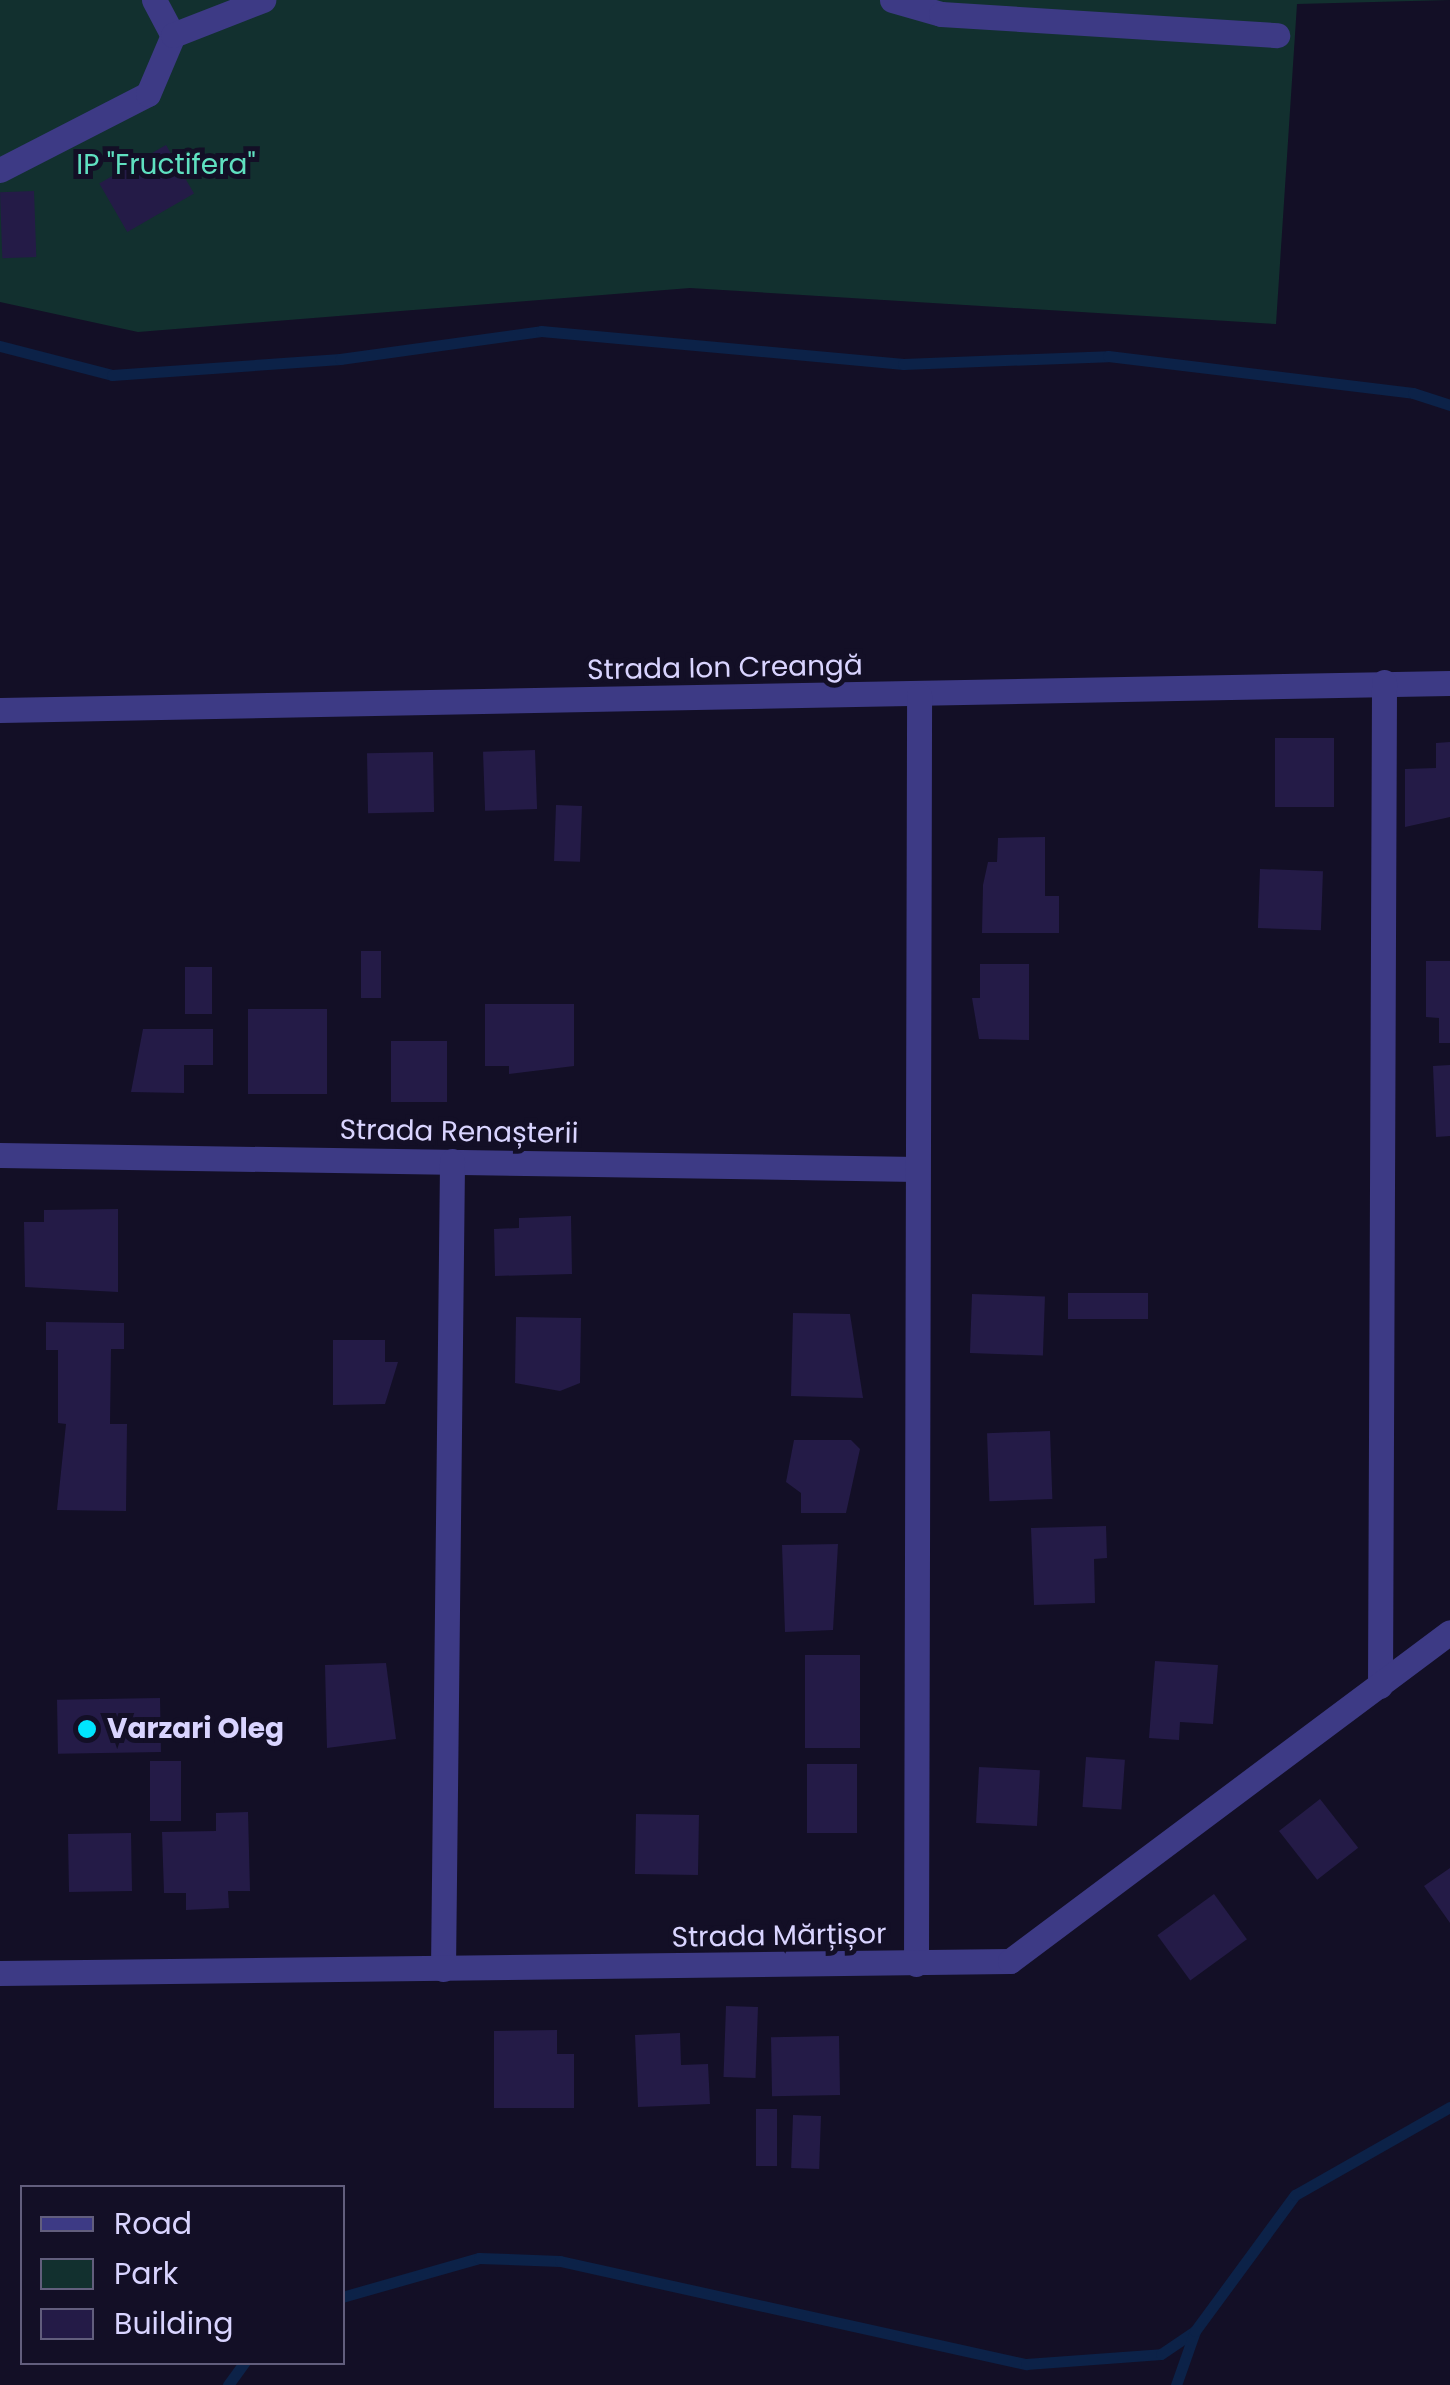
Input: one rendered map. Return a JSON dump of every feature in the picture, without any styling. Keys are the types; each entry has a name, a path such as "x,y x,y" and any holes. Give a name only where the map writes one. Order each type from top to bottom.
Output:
{"street":[{"path":"154,0 173,34"},
{"path":"0,170 148,94 173,34 262,0"},
{"path":"892,0 941,14 1277,36"},
{"path":"1380,1686 1384,682"},
{"name":"Strada Ion Creangă","path":"0,710 1450,683"},
{"path":"916,1964 919,694"},
{"name":"Strada Renașterii","path":"0,1156 917,1169"},
{"path":"442,1969 452,1161"},
{"name":"Strada Mărțișor","path":"0,1973 1010,1960 1450,1632"}],"green space":[{"name":"IP \"Fructifera\"","path":"0,0 1450,0 1297,4 1276,324 690,288 138,332 0,302"}],"building":[{"path":"166,145 194,193 127,232 99,184"},
{"path":"34,191 36,257 2,258 0,192"},
{"path":"1275,738 1334,738 1334,807 1275,807"},
{"path":"1450,742 1450,817 1405,827 1405,769 1436,768 1436,743"},
{"path":"535,750 537,809 485,811 483,752"},
{"path":"433,752 434,812 368,813 367,753"},
{"path":"556,805 582,806 580,862 554,861"},
{"path":"1045,837 1045,896 1059,896 1059,933 982,933 983,885 988,862 997,862 998,838"},
{"path":"1260,869 1323,871 1321,930 1258,928"},
{"path":"361,951 381,951 381,998 361,998"},
{"path":"1426,961 1450,961 1450,1043 1439,1043 1439,1018 1426,1017"},
{"path":"980,964 1029,964 1029,1040 979,1039 972,998 980,998"},
{"path":"185,967 212,967 212,1014 185,1014"},
{"path":"485,1004 574,1004 574,1066 509,1074 509,1066 485,1066"},
{"path":"248,1009 327,1009 327,1094 248,1094"},
{"path":"143,1029 213,1029 213,1065 184,1065 184,1093 131,1092"},
{"path":"391,1041 447,1041 447,1102 391,1102"},
{"path":"1450,1065 1450,1136 1436,1137 1433,1066"},
{"path":"118,1209 118,1292 25,1287 24,1222 44,1222 44,1210"},
{"path":"571,1216 572,1274 495,1276 494,1229 519,1228 519,1218"},
{"path":"1068,1293 1148,1293 1148,1319 1068,1319"},
{"path":"972,1294 1045,1297 1043,1356 970,1353"},
{"path":"793,1313 850,1314 863,1398 791,1396"},
{"path":"516,1317 581,1318 580,1383 560,1391 515,1383"},
{"path":"46,1322 124,1323 124,1349 111,1349 110,1424 127,1424 126,1511 57,1510 66,1424 58,1423 58,1350 46,1350"},
{"path":"333,1340 385,1340 385,1362 398,1362 385,1404 333,1405"},
{"path":"1050,1431 1052,1499 989,1501 987,1433"},
{"path":"794,1440 851,1440 860,1449 846,1513 801,1513 801,1493 786,1482"},
{"path":"1106,1526 1107,1558 1094,1559 1095,1603 1034,1605 1031,1528"},
{"path":"838,1544 833,1630 785,1632 782,1545"},
{"path":"805,1655 860,1655 860,1748 805,1748"},
{"path":"1155,1661 1218,1665 1213,1724 1180,1722 1179,1740 1149,1738"},
{"path":"386,1663 396,1739 327,1748 325,1665"},
{"path":"160,1698 161,1752 58,1754 57,1700"},
{"path":"1086,1757 1125,1760 1121,1810 1083,1807"},
{"path":"150,1761 181,1761 181,1821 150,1821"},
{"path":"807,1764 857,1764 857,1833 807,1833"},
{"path":"979,1767 1040,1770 1037,1826 976,1823"},
{"path":"1320,1799 1358,1848 1317,1880 1279,1831"},
{"path":"248,1812 250,1891 228,1891 229,1908 186,1910 186,1893 164,1893 162,1832 216,1831 216,1813"},
{"path":"636,1814 699,1815 698,1875 635,1874"},
{"path":"131,1833 132,1891 69,1892 68,1834"},
{"path":"1450,1868 1450,1923 1424,1886"},
{"path":"1214,1894 1247,1939 1190,1980 1157,1935"},
{"path":"726,2006 758,2007 756,2078 724,2077"},
{"path":"557,2030 557,2054 574,2054 574,2108 494,2108 494,2031"},
{"path":"680,2033 681,2065 708,2064 710,2104 638,2107 635,2035"},
{"path":"839,2036 840,2095 772,2096 771,2037"},
{"path":"756,2109 777,2109 777,2166 756,2166"},
{"path":"793,2115 821,2116 819,2169 791,2168"}],"waterway":[{"path":"0,346 112,375 340,359 541,331 903,364 1108,356 1413,393 1450,405"},
{"path":"1176,2385 1195,2331 1295,2195 1450,2107"},
{"path":"345,2296 479,2258 560,2261 1026,2364 1161,2354 1195,2331"},
{"path":"228,2385 243,2365"}],"place":[{"name":"Varzari Oleg","path":"87,1729"}]}
